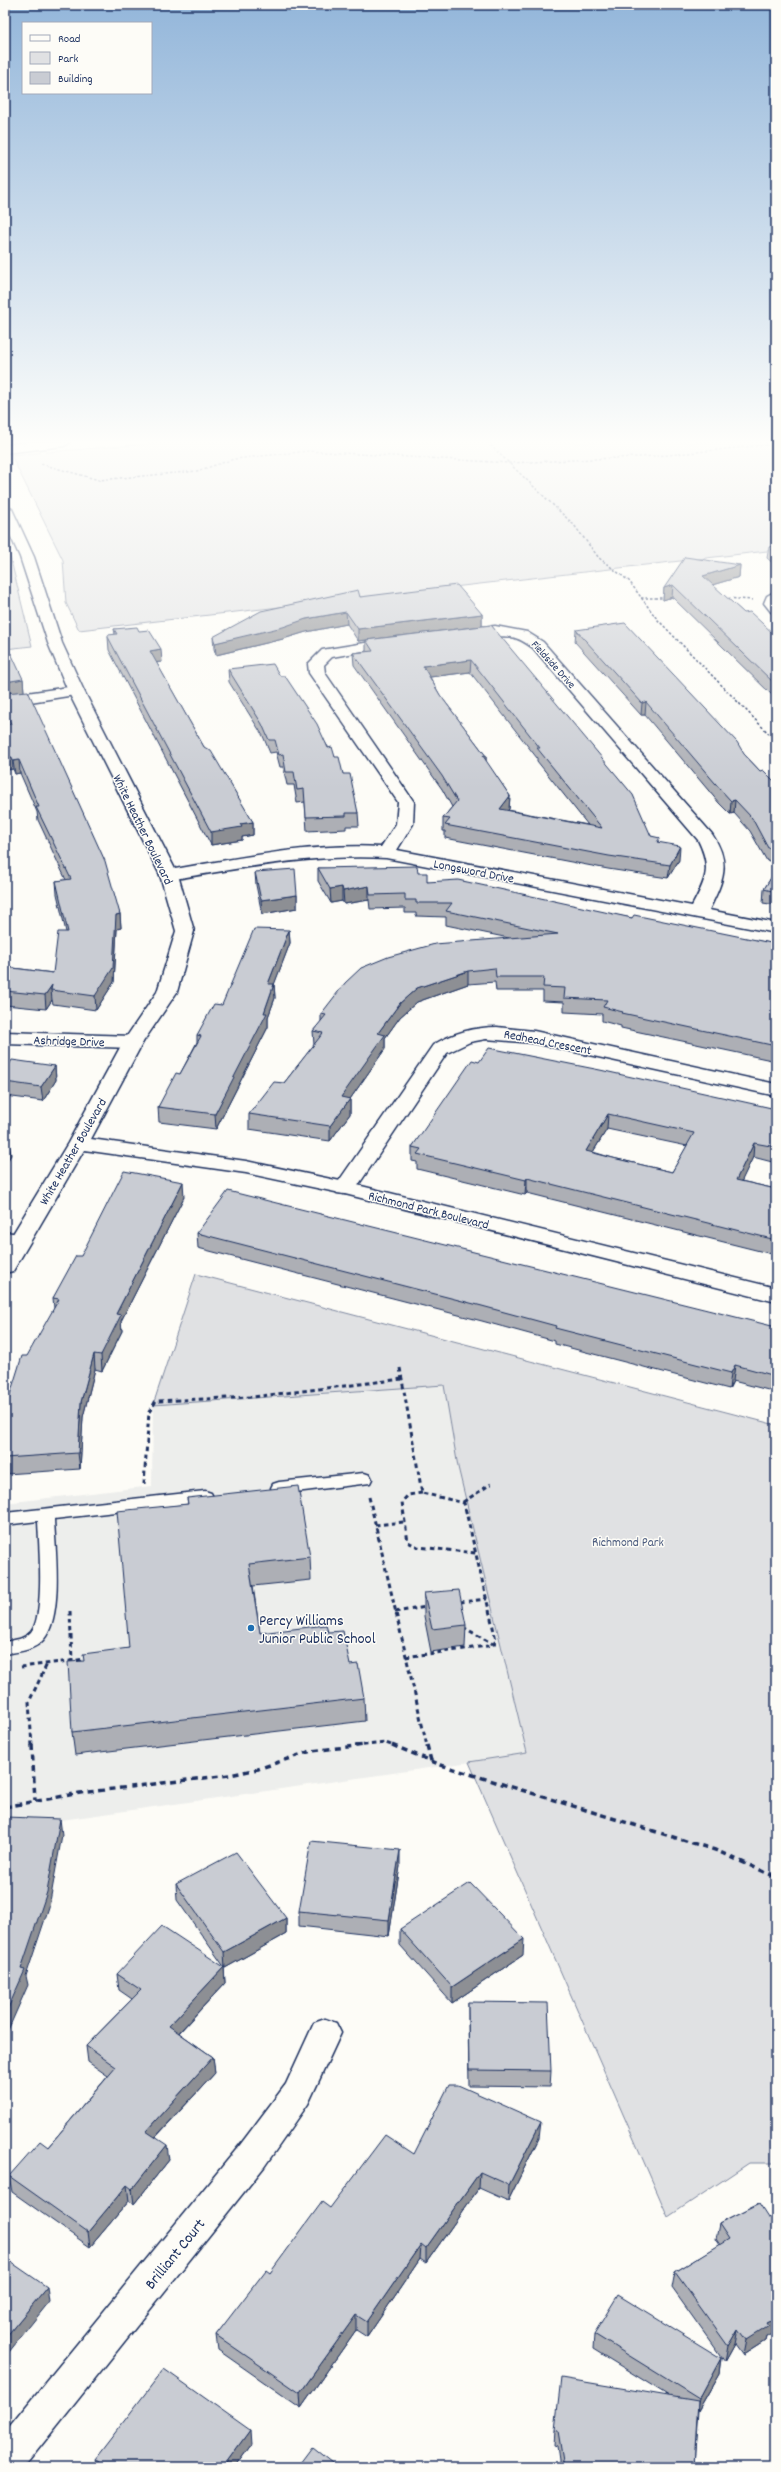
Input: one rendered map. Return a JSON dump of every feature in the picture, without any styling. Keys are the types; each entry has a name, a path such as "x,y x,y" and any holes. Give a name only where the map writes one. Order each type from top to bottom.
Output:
{"street":[{"name":"White Heather Boulevard","path":"5,1266 12,1239 78,1142 133,1042 167,992 185,932 169,875 76,691 56,643 27,557"},
{"name":"Fieldside Drive","path":"453,634 504,631 530,638 538,645 706,838 716,856 717,875 698,913"},
{"path":"386,853 403,829 407,819 406,802 317,673 316,664 327,653 408,640"},
{"path":"5,701 76,691"},
{"name":"Longsword Drive","path":"169,875 326,850 386,853 776,928"},
{"name":"Redhead Crescent","path":"345,1188 440,1049 454,1039 474,1033 502,1032 534,1037 776,1090"},
{"name":"Ashridge Drive","path":"5,1038 133,1042"},
{"name":"Richmond Park Boulevard","path":"78,1142 246,1166 345,1188 776,1295"},
{"name":"Brilliant Court","path":"5,2461 252,2156 297,2094 325,2033"}],"lane":[{"path":"263,1490 364,1479"},
{"path":"5,1519 217,1495"},
{"path":"5,1648 27,1643 36,1638 44,1626 46,1608 46,1514"}],"path":[{"path":"599,557 629,581 657,619 776,741"},
{"path":"641,598 679,598"},
{"path":"718,598 741,598 774,603"},
{"path":"400,1368 422,1493"},
{"path":"142,1504 149,1414 151,1406 155,1401 252,1397 402,1379"},
{"path":"364,1479 394,1612 431,1761"},
{"path":"476,1553 413,1546 408,1542 401,1506 404,1498 422,1493 463,1502 491,1484"},
{"path":"463,1502 496,1636 494,1644"},
{"path":"375,1525 404,1522"},
{"path":"456,1603 487,1599"},
{"path":"394,1612 433,1606"},
{"path":"70,1607 72,1661"},
{"path":"461,1626 494,1644"},
{"path":"405,1657 494,1644"},
{"path":"19,1667 88,1659"},
{"path":"35,1801 29,1702 47,1664"},
{"path":"5,1807 80,1793 230,1775 264,1768 303,1753 369,1743 389,1743 431,1761 715,1850 776,1877"}],"shaded area":[{"name":"Percy Williams Junior Public School","path":"444,1385 458,1467 527,1754 5,1828 5,1503 152,1486 153,1405"}],"green space":[{"path":"5,557 10,557 32,646 5,649"},
{"path":"62,557 712,557 79,630 66,603"},
{"name":"Richmond Park","path":"196,1274 776,1425 776,2163 749,2163 668,2217 469,1762 527,1753 458,1467 444,1385 153,1405"}],"building":[{"path":"685,557 740,565 703,576 744,613 750,612 776,636 776,685 673,585 664,588"},
{"path":"457,585 482,614 358,629 346,612 306,619 283,627 215,643 213,637 261,611 358,590 360,597"},
{"path":"625,623 737,742 744,754 760,771 763,770 776,783 776,847 768,848 752,818 735,800 731,801 646,702 642,703 576,630"},
{"path":"491,625 633,795 651,836 660,838 657,842 680,846 670,865 609,856 445,825 450,819 443,818 457,801 442,776 353,653 373,651 366,640","holes":["471,660 540,748 537,748 602,828 500,809 510,796 483,756 486,756 440,695 423,666"]},
{"path":"137,627 139,631 149,630 161,649 150,651 204,747 211,751 253,822 240,824 242,827 211,832 108,637 108,635 117,634 114,629"},
{"path":"11,653 23,679 5,682 5,654"},
{"path":"273,664 280,676 285,676 317,724 328,748 332,747 335,757 339,757 343,774 350,774 358,813 346,813 346,816 306,817 304,789 297,790 294,772 286,772 283,754 279,755 275,740 269,740 262,724 228,669"},
{"path":"28,691 105,861 120,914 116,915 113,968 95,996 51,990 52,985 45,995 5,991 5,967 53,973 58,932 68,932 56,881 71,879 36,807 39,807 19,760 13,761 12,757 5,757 5,725 11,724 5,710 5,693"},
{"path":"417,866 418,873 427,873 427,882 458,880 632,918 634,915 776,944 776,1046 622,1013 623,1012 603,1007 607,1000 564,998 565,988 543,987 544,977 496,977 495,968 468,971 417,988 400,1003 378,1033 385,1035 341,1097 350,1099 330,1126 249,1114 274,1082 284,1083 323,1033 313,1031 326,1015 321,1014 345,983 361,968 388,957 435,944 558,934 446,911 452,903 416,903 416,900 405,900 405,894 370,895 369,886 343,891 342,887 330,889 318,868"},
{"path":"295,869 297,895 261,900 255,872"},
{"path":"776,870 776,892 764,889"},
{"path":"254,929 289,930 268,984 274,984 264,1013 267,1013 215,1114 158,1107 176,1073 180,1074 201,1036 197,1035 214,1004 222,1005"},
{"path":"489,1048 600,1070 776,1109 776,1147 754,1143 736,1180 776,1189 776,1240 527,1178 526,1180 417,1154 421,1149 412,1147 472,1060 479,1062","holes":["608,1114 694,1133 672,1172 586,1151"]},
{"path":"12,1060 55,1066 41,1087 5,1082 5,1071"},
{"path":"5,1140 9,1141 5,1147"},
{"path":"124,1171 183,1182 116,1314 121,1315 101,1355 94,1354 81,1402 78,1453 5,1458 8,1401 22,1356 27,1356 59,1299 53,1298 76,1256 81,1256"},
{"path":"228,1191 776,1327 776,1376 735,1365 731,1373 555,1328 556,1326 482,1306 197,1233"},
{"path":"298,1486 310,1557 249,1564 260,1633 326,1625 328,1632 343,1631 350,1665 358,1664 364,1698 72,1732 68,1662 84,1661 83,1654 129,1648 117,1511 188,1504 187,1498"},
{"path":"459,1590 466,1625 432,1629 424,1593"},
{"path":"5,1817 60,1819 47,1892 21,1969 25,1970 5,2015"},
{"path":"311,1841 400,1850 389,1920 299,1911"},
{"path":"236,1852 286,1918 224,1952 176,1884"},
{"path":"470,1883 524,1939 452,1987 400,1929"},
{"path":"162,1926 224,1967 169,2026 213,2057 146,2131 167,2145 132,2189 127,2185 88,2232 9,2176 40,2141 48,2147 116,2067 86,2046 141,1990 117,1974"},
{"path":"468,2002 548,2003 551,2071 469,2070"},
{"path":"449,2085 458,2085 541,2122 509,2185 480,2172 426,2248 421,2244 367,2322 356,2315 300,2393 216,2335 266,2270 270,2273 322,2202 330,2208 385,2135 414,2154"},
{"path":"759,2204 768,2218 776,2216 776,2318 766,2323 768,2326 746,2340 738,2329 728,2346 675,2272 729,2239 719,2224"},
{"path":"5,2258 47,2287 5,2338"},
{"path":"618,2295 721,2358 699,2399 594,2334"},
{"path":"164,2369 250,2430 223,2467 105,2467 95,2459"},
{"path":"561,2378 698,2401 694,2466 703,2465 703,2467 564,2467 558,2431 555,2430"},
{"path":"312,2447 337,2467 297,2467"}],"place":[{"name":"Percy Williams Junior Public School","path":"251,1628"}]}
